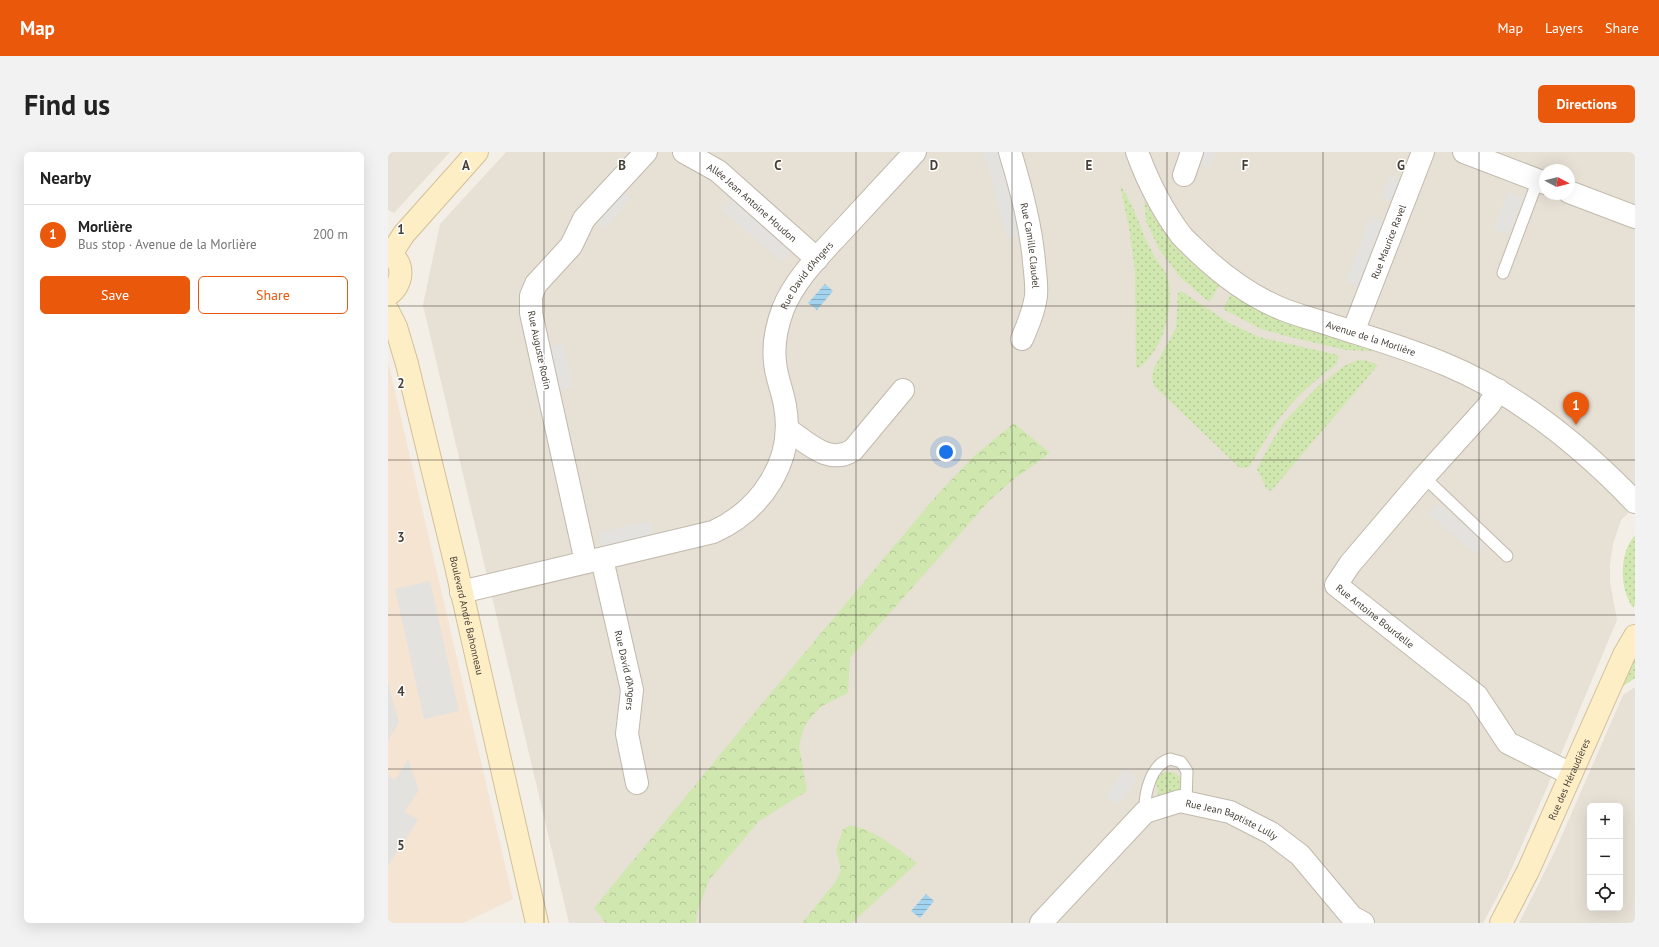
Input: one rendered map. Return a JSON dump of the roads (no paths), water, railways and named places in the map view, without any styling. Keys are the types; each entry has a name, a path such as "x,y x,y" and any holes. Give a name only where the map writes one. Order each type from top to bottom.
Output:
{"street":[{"path":"388,294 395,289 399,283 401,275 397,260 389,254 404,234 477,152"},
{"name":"Rue Auguste Rodin","path":"594,560 532,313 531,296 536,284 571,246 584,219 646,152"},
{"name":"Allée Jean Antoine Houdon","path":"684,152 718,171 817,259"},
{"name":"Rue David d’Angers","path":"461,592 713,532 727,526 753,506 772,481 781,462 788,429 785,407 774,362 778,326 784,308 792,291 817,259 915,152"},
{"name":"Rue Camille Claudel","path":"1010,152 1026,209 1033,244 1036,279 1036,294 1033,309 1022,339"},
{"name":"Avenue de la Morlière","path":"1137,152 1146,176 1162,206 1182,237 1206,260 1233,282 1256,297 1284,310 1387,342 1448,365 1498,390 1546,422 1576,446 1635,502"},
{"path":"1184,175 1192,152"},
{"name":"Rue Maurice Ravel","path":"1353,332 1424,152"},
{"path":"1464,152 1539,180"},
{"path":"1575,194 1635,217"},
{"name":"Boulevard André Bahonneau","path":"388,311 396,326 407,364 537,923"},
{"path":"788,429 822,453 829,455 842,455 853,450 903,390"},
{"name":"Rue Antoine Bourdelle","path":"1498,390 1489,405 1424,477 1350,564 1336,585 1477,696 1508,743 1571,774"},
{"name":"Rue David d’Angers","path":"594,560 632,690 627,734 638,783"},
{"name":"Rue des Héraudières","path":"1501,923 1528,871 1624,655 1635,636"},
{"name":"Rue Jean Baptiste Lully","path":"1041,923 1145,812 1180,801 1230,812 1270,833 1300,855 1352,917 1364,923"}],"lane":[{"path":"1503,273 1539,186"},
{"path":"1424,477 1507,556"},
{"path":"1145,812 1144,805 1148,784 1159,764 1170,759 1181,762 1187,771 1186,803"}],"water":[{"path":"825,284 833,291 817,310 808,303"},
{"path":"926,894 934,901 920,918 911,911"}],"place":[{"name":"Morlière","path":"1576,425"}]}
